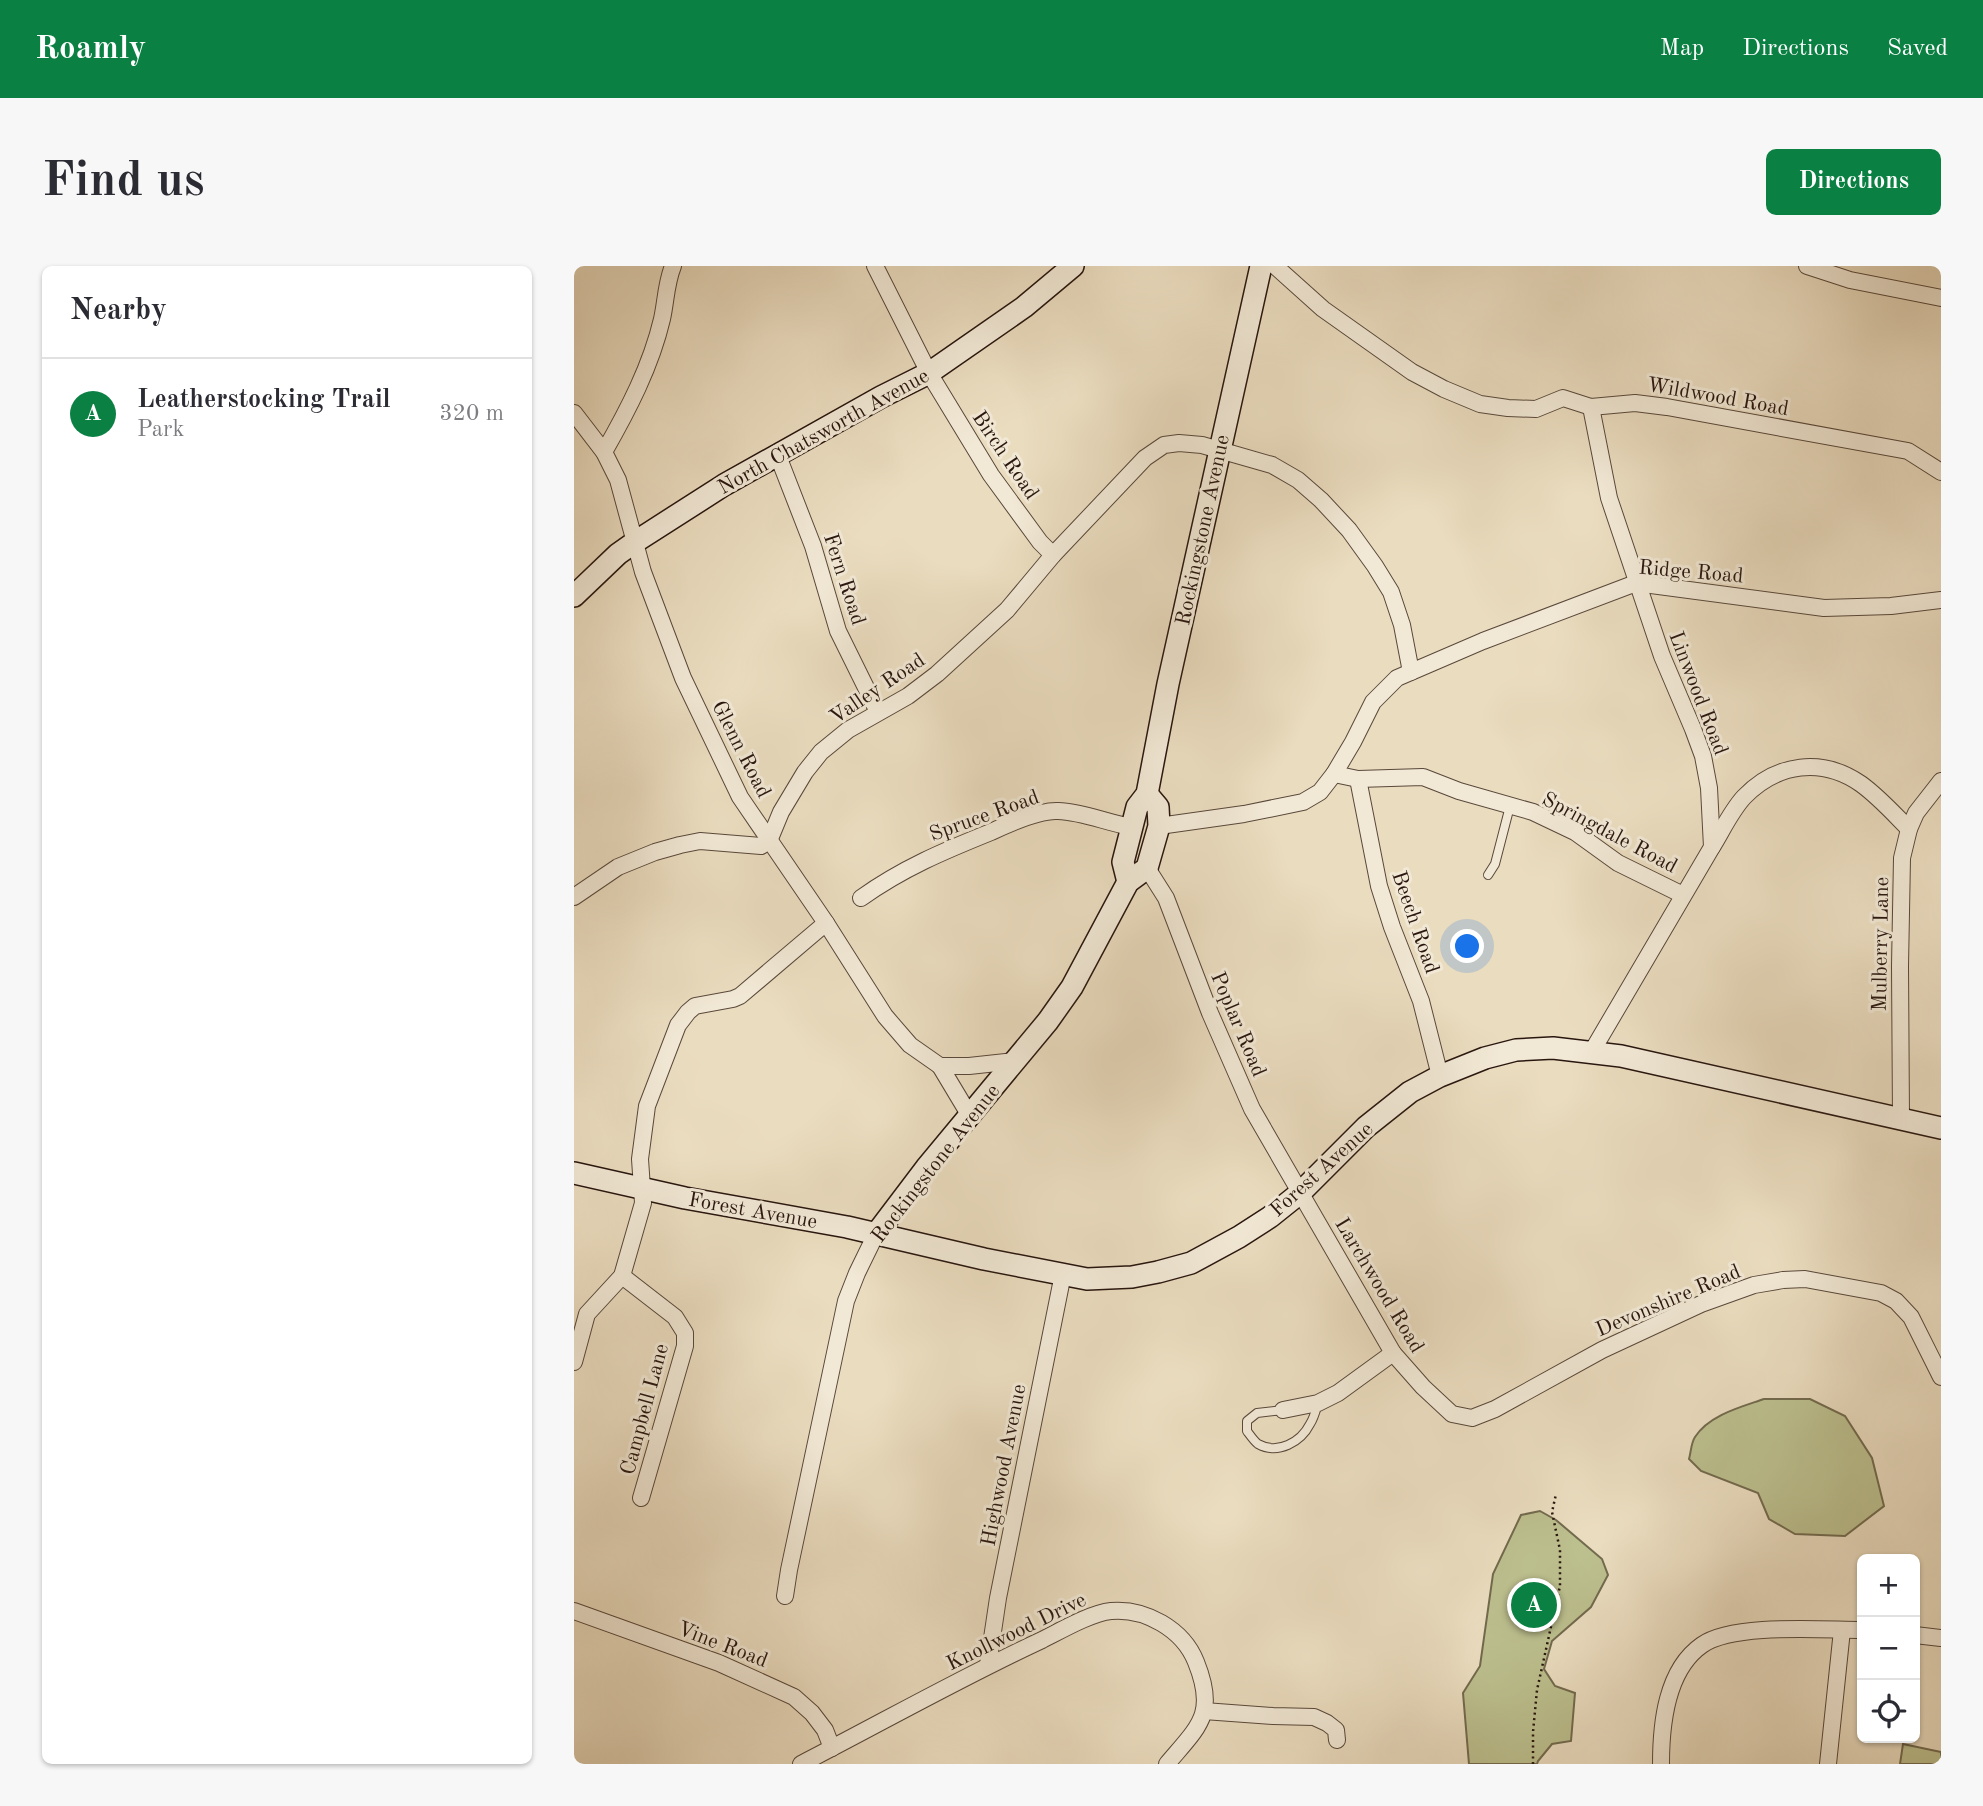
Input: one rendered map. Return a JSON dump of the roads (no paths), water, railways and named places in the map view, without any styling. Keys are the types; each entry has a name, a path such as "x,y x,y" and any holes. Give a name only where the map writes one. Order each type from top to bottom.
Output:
{"street":[{"path":"604,452 626,414 644,374 662,320 673,266"},
{"name":"Birch Road","path":"875,266 929,373 991,475 1053,555"},
{"name":"North Chatsworth Avenue","path":"574,596 618,554 635,542 724,485 929,373 1024,307 1073,266"},
{"name":"Rockingstone Avenue","path":"1128,882 1123,862 1137,807 1147,794 1168,684 1261,266"},
{"name":"Wildwood Road","path":"1276,266 1323,309 1412,372 1480,404 1536,409 1563,398 1591,407 1635,403 1667,407 1908,451 1941,472"},
{"path":"1807,266 1851,273 1941,298"},
{"name":"Linwood Road","path":"1591,407 1609,498 1636,583 1662,656 1703,756 1709,788 1712,847"},
{"name":"Glenn Road","path":"574,413 604,452 618,480 643,572 683,678 740,797 826,923 885,1016 910,1045 940,1066 970,1116"},
{"name":"Valley Road","path":"769,841 781,812 805,772 821,752 848,730 908,696 937,674 1007,610 1053,555 1145,458 1164,445 1202,445 1272,465 1298,480 1321,500 1349,530 1391,592 1402,625 1411,672"},
{"name":"Fern Road","path":"778,457 813,546 838,631 878,712"},
{"name":"Ridge Road","path":"1334,774 1373,702 1397,678 1483,641 1636,583 1824,608 1891,606 1941,600"},
{"path":"1591,1053 1742,799 1761,781 1800,766 1846,774 1879,799 1909,829"},
{"path":"1159,825 1244,814 1303,802 1320,792 1334,774"},
{"name":"Springdale Road","path":"1334,774 1358,779 1423,777 1459,792 1533,812 1575,832 1618,863 1683,895"},
{"name":"Beech Road","path":"1358,779 1379,886 1392,928 1421,1001 1440,1076"},
{"name":"Mulberry Lane","path":"1901,1119 1902,858 1916,813 1941,781"},
{"path":"1147,794 1158,807 1159,825 1147,868"},
{"name":"Spruce Road","path":"861,898 888,879 928,858 1018,820 1055,810 1084,814 1132,827"},
{"path":"574,897 618,867 655,852 700,841 761,846 769,841"},
{"name":"Rockingstone Avenue","path":"785,1596 846,1301 856,1273 876,1234 926,1168 1048,1021 1072,987 1128,882 1147,868"},
{"name":"Poplar Road","path":"1147,868 1166,898 1210,1013 1252,1109 1300,1193"},
{"path":"574,1362 587,1314 622,1276 643,1203 640,1159 648,1106 678,1025 695,1006 740,996 826,923"},
{"name":"Forest Avenue","path":"574,1173 1087,1279 1158,1272 1191,1263 1270,1217 1300,1193 1366,1127 1410,1092 1440,1076 1485,1058 1517,1050 1553,1048 1621,1056 1941,1128"},
{"path":"940,1066 1014,1061"},
{"name":"Larchwood Road","path":"1300,1193 1394,1353 1423,1387 1452,1414 1465,1418"},
{"name":"Highwood Avenue","path":"988,1665 1001,1584 1063,1274"},
{"name":"Campbell Lane","path":"622,1276 676,1317 685,1333 685,1346 641,1498"},
{"name":"Devonshire Road","path":"1465,1418 1495,1409 1602,1350 1701,1304 1754,1285 1783,1280 1805,1279 1881,1293 1896,1301 1911,1317 1941,1377"},
{"path":"1283,1410 1318,1403 1338,1393 1394,1353"},
{"name":"Vine Road","path":"574,1611 719,1662 794,1697 812,1713 825,1730 832,1748"},
{"name":"Knollwood Drive","path":"801,1764 988,1665 1108,1611 1133,1611 1174,1631 1192,1653 1205,1684 1204,1711"},
{"path":"1828,1764 1842,1630"},
{"path":"1661,1764 1661,1740 1670,1692 1678,1671 1701,1645 1720,1636 1747,1631 1857,1630"},
{"path":"1920,1636 1941,1638"},
{"path":"1167,1764 1200,1725 1204,1711 1314,1717 1336,1730 1338,1740"}],"lane":[{"path":"1488,875 1495,864 1510,806"},
{"path":"1283,1410 1257,1412 1247,1421 1247,1431 1256,1443 1270,1448 1287,1446 1301,1437 1311,1424 1318,1403"}],"place":[{"name":"Leatherstocking Trail","path":"1534,1605"}]}
